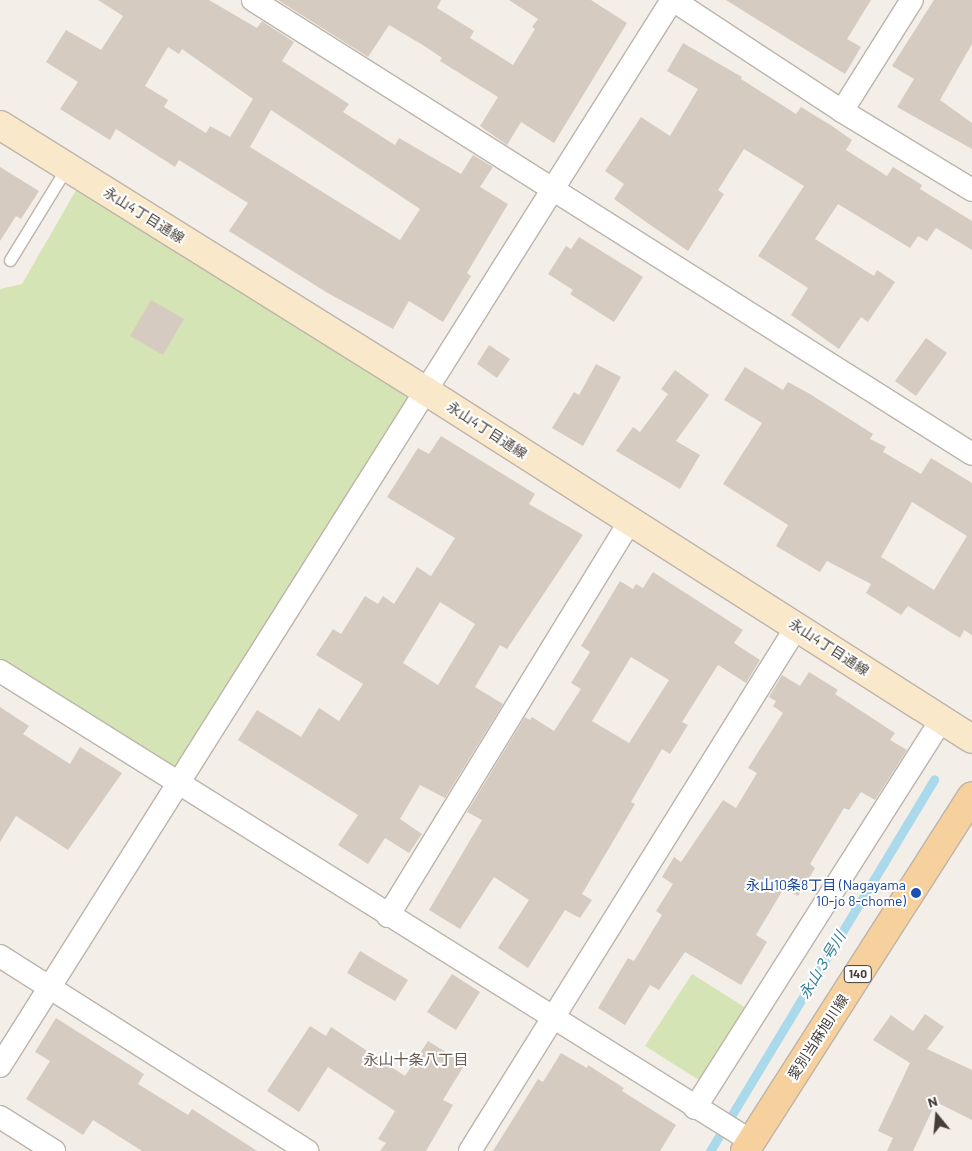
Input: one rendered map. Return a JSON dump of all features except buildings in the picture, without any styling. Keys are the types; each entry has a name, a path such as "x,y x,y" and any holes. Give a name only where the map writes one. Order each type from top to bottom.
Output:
{"main road":[{"name":"愛別当麻旭川線","path":"743,1141 972,796"}],"street":[{"path":"253,0 552,191 972,454"},
{"path":"0,1066 179,786 672,0 842,111 972,190"},
{"path":"842,111 912,0"},
{"name":"永山4丁目通線","path":"0,125 426,391 972,739"},
{"path":"388,916 630,521"},
{"path":"470,1151 797,626"},
{"path":"0,671 179,786 554,1018 702,1112 743,1141"},
{"path":"702,1112 942,719"},
{"path":"0,956 307,1151"},
{"path":"0,1117 54,1151"}],"lane":[{"path":"10,260 67,167"}],"green space":[{"path":"83,178 426,391 179,786 0,671 0,289 22,284"},
{"path":"692,974 746,1008 699,1080 645,1046"}],"waterway":[{"name":"永山３号川","path":"710,1151 934,779"}],"place":[{"name":"永山10条8丁目 (Nagayama 10-jo 8-chome)","path":"916,893"}],"district":[{"name":"永山十条八丁目","path":"416,1060"}]}
